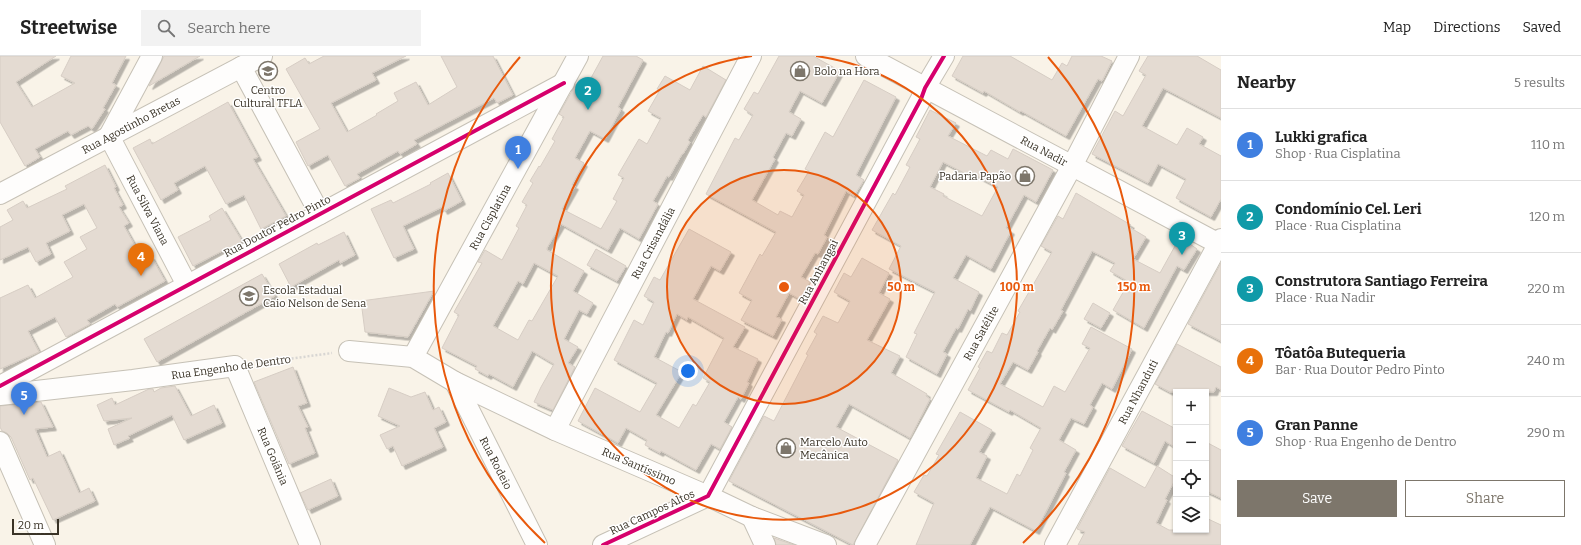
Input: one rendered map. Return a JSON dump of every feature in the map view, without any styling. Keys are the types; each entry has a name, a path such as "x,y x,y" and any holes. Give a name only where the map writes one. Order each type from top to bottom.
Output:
{"street":[{"path":"109,136 152,56"},
{"name":"Rua Agostinho Bretas","path":"0,194 262,56"},
{"name":"Rua Cisplatina","path":"413,357 578,56"},
{"name":"Rua Crisandália","path":"555,430 751,56"},
{"name":"Rua Nadir","path":"866,56 1072,166 1220,242"},
{"name":"Rua Anhangai","path":"708,496 944,56"},
{"name":"Rua Satélite","path":"865,545 1072,166 1129,56"},
{"path":"241,66 320,214"},
{"name":"Rua Doutor Pedro Pinto","path":"0,386 564,82"},
{"name":"Rua Silva Viana","path":"109,136 187,284"},
{"name":"Rua Nhanduti","path":"1055,545 1220,242"},
{"path":"349,351 413,357 455,382"},
{"name":"Rua Engenho de Dentro","path":"0,395 133,380 235,366"},
{"name":"Rua Goiânia","path":"235,366 310,545"},
{"name":"Rua Santíssimo","path":"455,382 555,430 708,496 752,517 826,545"},
{"name":"Rua Rodeio","path":"455,382 538,545"},
{"path":"0,442 44,545"},
{"name":"Rua Campos Altos","path":"603,545 708,496"},
{"path":"752,517 765,545"}],"building":[{"path":"0,56 56,56 16,82 32,107 75,83 61,76 71,56 126,56 112,83 116,85 103,108 105,109 92,129 88,126 71,135 68,131 35,149 40,157 25,166 0,122"},
{"path":"164,56 200,56 149,86"},
{"path":"324,56 406,56 372,73 376,80 331,103 347,132 398,101 394,93 416,82 428,105 457,87 441,56 493,56 513,95 497,103 494,98 414,140 417,144 400,154 398,151 357,174 360,178 345,186 328,155 308,166 296,142 320,129 286,69 305,58 309,64"},
{"path":"603,56 636,56 643,60 618,107 621,109 605,139 590,131 575,158 584,163 572,185 575,186 562,209 601,229 617,201 613,199 624,178 618,175 639,139 647,144 661,118 648,111 660,90 657,89 665,76 690,90 703,66 726,80 706,117 703,115 688,140 690,142 669,177 667,176 653,201 658,204 639,239 620,228 608,250 561,224 547,248 547,250 584,271 573,291 593,303 587,314 579,310 564,339 578,347 568,363 575,367 553,410 534,402 554,364 532,351 513,387 489,374 488,376 475,369 477,366 442,348 459,315 454,312 482,263 478,262 485,250 502,260 519,228 516,226 527,205 522,202 533,183 530,181 555,141 552,139 564,117 559,114 576,84 585,89","holes":["534,263 558,276 532,321 529,320 518,340 493,326 518,281 523,284"]},
{"path":"779,56 813,56 840,71 822,103 800,91 789,112 801,119 792,136 786,133 773,157 775,159 752,200 778,215 780,211 792,217 804,195 797,191 809,171 805,169 825,132 833,137 864,80 896,97 856,175 864,180 854,196 846,191 824,235 827,237 818,254 815,253 801,277 810,282 800,299 789,293 776,317 782,319 773,336 741,320 752,300 739,293 760,254 762,256 776,232 706,194 735,138 739,140 753,115 744,109 754,92 758,94"},
{"path":"963,56 1010,56 1052,80 1062,63 1067,66 1072,56 1101,56 1112,61 1102,81 1098,79 1066,136 984,91 983,93 952,76"},
{"path":"1148,56 1197,56 1221,70 1221,118 1163,88 1142,126 1177,145 1187,128 1203,137 1199,144 1221,156 1221,199 1211,217 1176,198 1186,179 1158,164 1148,183 1092,154 1115,111 1123,116 1146,75 1139,71"},
{"path":"228,102 258,157 253,159 286,216 261,229 244,195 226,204 205,166 174,183 178,190 161,200 133,148 150,139 152,144"},
{"path":"930,110 956,123 948,136 987,156 991,150 1008,159 1013,149 1053,170 1036,202 1024,195 1006,228 1011,231 991,269 966,255 953,278 979,292 970,311 968,309 958,329 956,328 943,352 947,354 937,374 906,357 917,334 914,333 935,292 889,269 901,246 872,230 893,193 895,195 910,167 906,165 920,139 916,137","holes":["943,162 970,176 971,173 998,187 982,216 943,196 944,194 930,187"]},
{"path":"105,165 116,187 114,188 123,205 119,207 129,223 124,226 143,260 151,256 165,281 117,307 115,304 87,320 90,324 66,337 55,317 28,331 39,352 0,369 0,298 28,285 35,298 73,277 64,262 87,249 80,237 97,228 84,204 62,215 70,231 46,243 51,254 36,262 28,247 0,260 0,227 13,220 7,210 23,201 27,208 67,189 65,186"},
{"path":"448,173 462,201 444,211 442,207 403,226 414,249 394,258 371,209 391,200 393,203 431,184 430,183"},
{"path":"1076,193 1131,225 1129,227 1146,237 1133,259 1160,273 1180,237 1197,249 1184,270 1177,266 1144,328 1113,310 1129,282 1110,271 1115,263 1092,251 1061,310 1063,311 1052,330 1050,328 1028,370 1013,362 1000,384 1043,407 1054,386 1065,392 1090,348 1082,344 1091,327 1132,349 1112,389 1102,383 1090,405 1093,407 1084,424 1071,418 1059,440 1076,450 1064,472 1066,473 1036,531 990,507 970,545 916,545 934,503 914,492 924,475 927,476 939,455 936,454 960,412 992,430 979,452 987,456 976,478 1007,494 1017,474 1020,476 1033,450 1030,448 1041,428 1010,410 1009,412 968,390 987,351 992,353 1002,333 1007,335 1020,312 1018,311 1052,252 1041,246 1058,216 1063,219"},
{"path":"222,208 242,241 229,249 228,248 193,266 178,237 211,220 209,216"},
{"path":"689,229 731,252 720,271 711,266 693,299 745,327 733,347 758,359 741,399 738,397 724,422 732,427 720,449 711,444 696,470 661,451 660,453 645,445 647,440 626,428 618,443 578,421 595,388 640,412 657,383 614,360 634,320 643,325 654,302 644,296 654,277 660,280","holes":["677,314 687,320 688,317 724,338 703,378 710,382 696,406 693,404 679,428 656,415 682,372 654,357 666,332 668,333"]},
{"path":"344,232 355,255 340,263 339,260 291,287 279,264 317,243 318,245"},
{"path":"596,249 626,266 617,281 587,265"},
{"path":"862,258 889,273 879,293 890,299 867,340 900,356 891,373 927,394 926,396 930,399 910,438 849,404 836,427 898,460 853,545 729,481 764,416 774,421 808,355 806,354 817,334 814,332 823,316 838,323 850,301 834,292 844,273 851,277"},
{"path":"1221,263 1221,341 1188,324"},
{"path":"262,274 275,296 157,362 144,339"},
{"path":"434,291 408,337 365,332 361,301"},
{"path":"1093,303 1110,313 1101,328 1084,319"},
{"path":"1177,344 1221,367 1221,390 1216,387 1214,392 1209,392 1209,389 1173,389 1173,392 1170,392 1155,384"},
{"path":"293,367 307,403 298,406 308,427 305,428 315,453 289,464 254,382"},
{"path":"175,386 191,416 214,405 222,423 184,440 172,415 128,436 130,438 114,445 108,429 132,418 104,421 97,405 112,398 115,405 149,389 153,389 154,392 161,388"},
{"path":"389,388 411,397 425,392 433,410 439,407 446,422 434,428 443,447 402,466 393,446 387,449 380,435 400,426 378,416"},
{"path":"41,402 53,427 35,429 47,457 60,451 79,493 89,488 95,501 53,520 33,478 30,480 11,437 2,431 0,427 0,406"},
{"path":"1142,411 1173,427 1173,446 1165,441 1154,463 1122,446"},
{"path":"1209,444 1221,450 1221,498 1209,492"},
{"path":"1157,466 1173,476 1173,484 1165,499 1167,500 1156,523 1169,530 1173,530 1173,533 1209,533 1209,519 1221,525 1221,545 1078,545 1085,532 1077,529 1110,468 1145,488"},
{"path":"331,479 338,496 308,510 300,493"},
{"path":"774,538 794,545 776,545"}],"cycle path":[{"path":"603,545 708,496 921,99 925,88 944,56"},
{"path":"0,386 564,83"}],"place":[{"name":"Centro Cultural TFLA","path":"268,71"},
{"name":"Bolo na Hora","path":"800,71"},
{"name":"Condomínio Cel. Leri","path":"588,110"},
{"name":"Lukki grafica","path":"518,169"},
{"name":"Padaria Papão","path":"1025,176"},
{"name":"Construtora Santiago Ferreira","path":"1182,255"},
{"name":"Tôatôa Butequeria","path":"141,276"},
{"name":"Escola Estadual Caio Nelson de Sena","path":"249,296"},
{"name":"Gran Panne","path":"24,415"},
{"name":"Marcelo Auto Mecânica","path":"786,448"}]}
